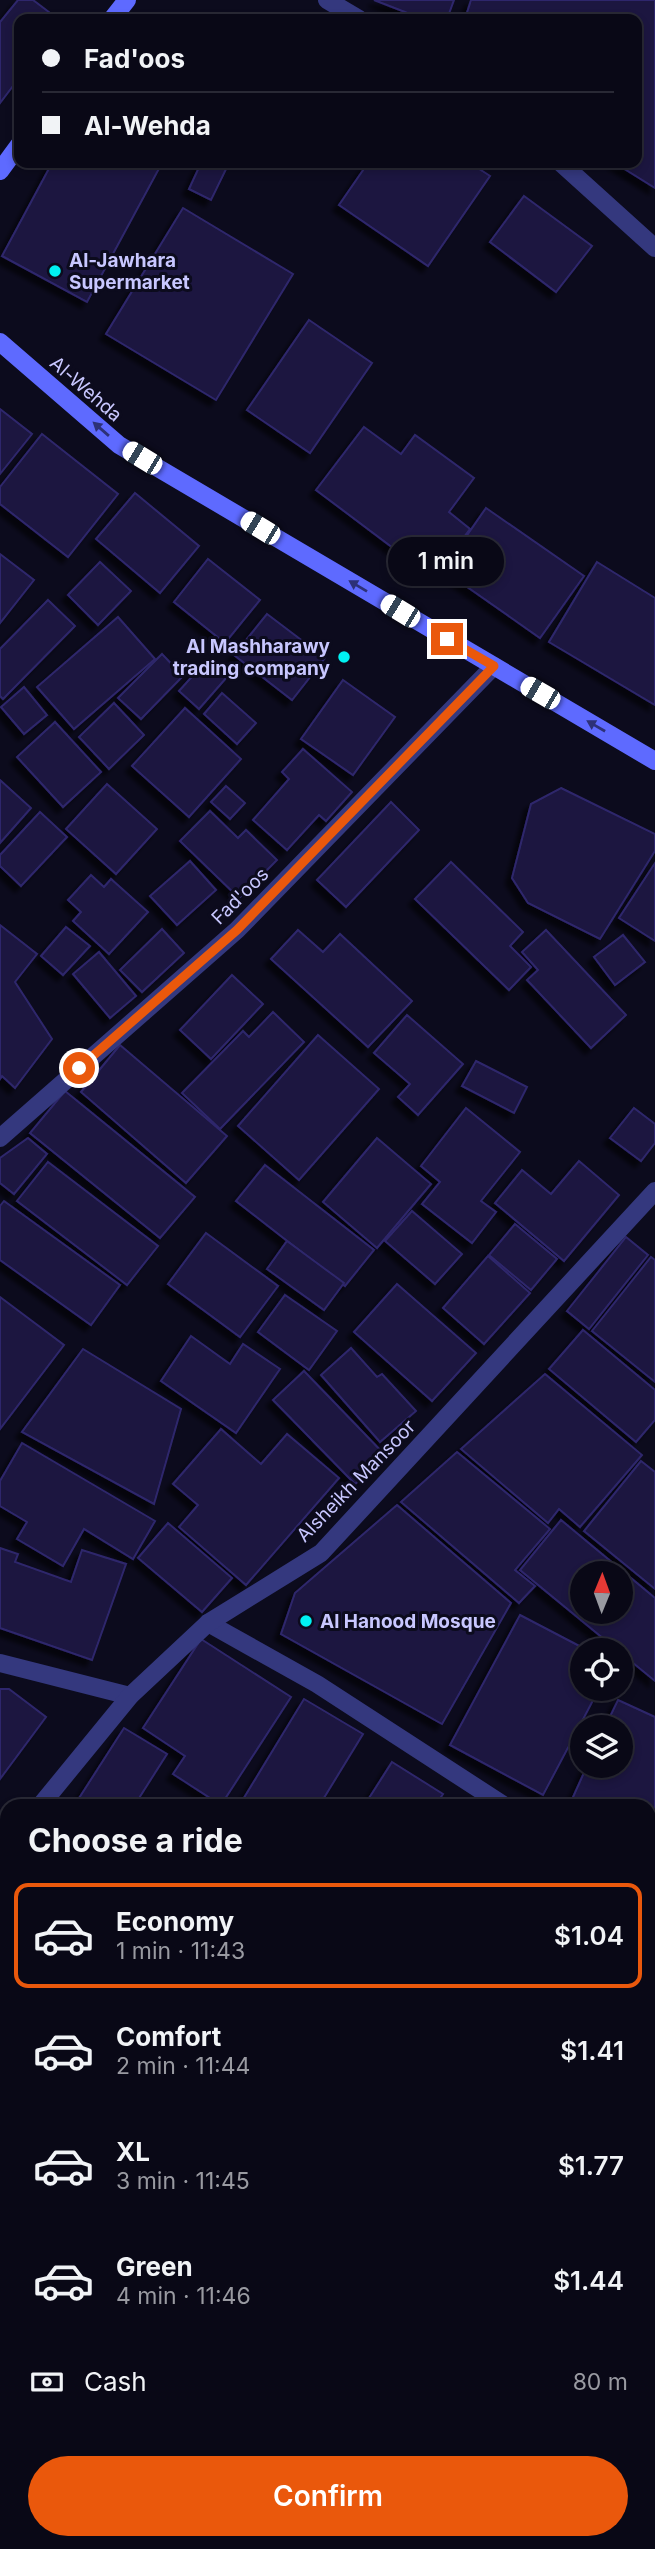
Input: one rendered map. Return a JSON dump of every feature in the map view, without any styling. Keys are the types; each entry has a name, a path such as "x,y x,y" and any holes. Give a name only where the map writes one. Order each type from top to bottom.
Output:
{"main road":[{"path":"116,14 127,0"},
{"path":"0,171 14,152"},
{"name":"Al-Wehda","path":"0,342 119,445 655,761"}],"street":[{"path":"327,0 351,14"},
{"path":"567,168 655,248"},
{"name":"Fad'oos","path":"0,1138 237,930 494,666"},
{"name":"Alsheikh Mansoor","path":"46,1799 130,1696 208,1623 321,1553 655,1191"},
{"path":"208,1623 317,1684 494,1799"},
{"path":"0,1663 130,1696"}],"building":[{"path":"18,0 33,0 51,14 14,14 14,85 0,103 0,22"},
{"path":"374,0 454,0 449,14 410,14"},
{"path":"471,0 655,0 655,188 623,168 642,168 642,14 467,14"},
{"path":"49,168 159,168 87,302 2,256"},
{"path":"199,168 227,168 211,200 189,189"},
{"path":"365,168 478,168 490,176 428,266 339,205"},
{"path":"524,196 592,246 556,292 490,242"},
{"path":"183,208 293,274 216,400 106,334"},
{"path":"309,320 372,363 310,453 247,410"},
{"path":"0,409 32,434 0,474"},
{"path":"364,427 401,454 415,435 474,478 449,512 470,529 433,578 316,490"},
{"path":"42,434 118,494 68,557 0,504 0,487"},
{"path":"135,493 199,546 160,593 96,539"},
{"path":"486,508 584,576 540,638 443,570"},
{"path":"0,554 34,580 0,623"},
{"path":"208,559 260,600 225,643 174,602"},
{"path":"100,562 131,591 98,625 68,595"},
{"path":"597,562 655,598 655,705 549,642"},
{"path":"48,600 75,626 3,699 0,696 0,649"},
{"path":"267,614 325,658 292,700 234,655"},
{"path":"118,617 155,659 74,729 37,687"},
{"path":"162,654 183,676 141,719 118,698"},
{"path":"207,660 227,677 199,709 179,691"},
{"path":"343,680 395,717 353,775 301,739"},
{"path":"24,687 47,715 24,734 1,707"},
{"path":"222,693 256,723 237,744 204,714"},
{"path":"114,703 144,735 109,769 79,737"},
{"path":"185,708 241,759 189,817 132,766"},
{"path":"55,722 101,772 63,807 17,757"},
{"path":"303,749 352,792 326,821 319,815 287,850 253,820 289,779 282,772"},
{"path":"0,780 31,808 0,843"},
{"path":"107,784 157,829 116,874 66,829"},
{"path":"226,786 245,803 230,819 211,802"},
{"path":"561,788 655,834 655,851 600,939 528,903 512,878 531,804"},
{"path":"391,802 419,830 346,907 317,880"},
{"path":"210,811 238,838 246,830 277,860 239,898 180,841"},
{"path":"40,812 67,837 21,886 0,866 0,855"},
{"path":"190,861 216,890 177,925 150,896"},
{"path":"451,862 523,932 510,946 531,967 509,990 415,899"},
{"path":"655,863 655,941 619,918"},
{"path":"91,875 104,887 111,879 148,912 109,954 73,921 81,912 68,900"},
{"path":"0,925 37,954 15,982 52,1039 15,1088 2,1076 0,1079"},
{"path":"66,927 90,946 63,975 41,956"},
{"path":"162,929 184,953 142,992 120,970"},
{"path":"298,930 323,952 340,934 412,1001 368,1047 271,959"},
{"path":"546,930 626,1015 591,1048 527,980 538,970 522,952"},
{"path":"623,935 645,962 615,985 594,957"},
{"path":"99,952 136,996 110,1018 73,974"},
{"path":"232,975 263,1004 211,1059 180,1030"},
{"path":"273,1012 304,1042 220,1129 182,1093 243,1031 249,1037"},
{"path":"407,1015 463,1064 418,1115 398,1097 410,1084 374,1053"},
{"path":"318,1035 379,1089 299,1180 238,1126"},
{"path":"120,1045 227,1136 186,1183 81,1092"},
{"path":"476,1061 527,1087 514,1113 462,1086"},
{"path":"65,1091 195,1197 160,1238 30,1133"},
{"path":"466,1108 520,1152 481,1201 496,1212 472,1243 422,1204 440,1182 421,1166"},
{"path":"634,1108 655,1124 655,1143 641,1161 610,1138"},
{"path":"28,1138 47,1154 14,1194 0,1183 0,1158"},
{"path":"377,1138 431,1184 377,1248 323,1202"},
{"path":"579,1161 619,1195 564,1261 495,1203 522,1170 551,1194"},
{"path":"48,1162 158,1246 127,1285 17,1201"},
{"path":"265,1165 374,1250 345,1286 236,1201"},
{"path":"4,1201 120,1285 91,1325 0,1260 0,1206"},
{"path":"412,1211 462,1254 435,1284 385,1241"},
{"path":"515,1224 557,1259 531,1290 489,1255"},
{"path":"206,1233 278,1286 240,1337 168,1284"},
{"path":"626,1237 648,1255 589,1329 567,1311"},
{"path":"287,1241 344,1283 324,1310 267,1269"},
{"path":"488,1256 530,1293 484,1344 443,1308"},
{"path":"651,1257 655,1260 655,1382 592,1331"},
{"path":"397,1284 476,1353 432,1401 354,1332"},
{"path":"285,1295 337,1331 309,1370 258,1332"},
{"path":"0,1297 64,1345 0,1429"},
{"path":"583,1330 655,1390 655,1420 636,1442 549,1369"},
{"path":"191,1336 230,1364 243,1344 280,1369 236,1433 161,1381"},
{"path":"351,1348 377,1377 382,1374 416,1411 380,1442 321,1375"},
{"path":"83,1349 181,1409 154,1504 22,1432"},
{"path":"304,1371 386,1456 355,1484 273,1400"},
{"path":"545,1374 642,1455 580,1527 559,1509 548,1523 461,1449"},
{"path":"221,1429 261,1464 287,1434 339,1478 246,1585 179,1527 198,1505 173,1484"},
{"path":"22,1443 155,1521 133,1559 84,1529 63,1566 17,1539 27,1522 0,1506 0,1481"},
{"path":"457,1452 550,1529 515,1570 535,1586 519,1603 401,1502"},
{"path":"641,1461 655,1472 655,1589 634,1572 634,1561 621,1561 584,1531"},
{"path":"397,1505 511,1603 442,1724 281,1634 295,1593"},
{"path":"561,1520 610,1561 570,1561 570,1611 520,1570"},
{"path":"168,1523 232,1578 202,1612 138,1558"},
{"path":"0,1548 18,1554 15,1562 71,1582 82,1550 126,1564 92,1660 0,1628"},
{"path":"634,1581 655,1598 655,1681 633,1663 633,1638 603,1638 586,1624 634,1624"},
{"path":"520,1615 570,1641 570,1701 593,1701 585,1715 570,1715 570,1744 543,1795 450,1745"},
{"path":"201,1639 291,1697 225,1799 212,1799 173,1774 185,1756 143,1728"},
{"path":"0,1689 9,1689 46,1717 0,1779"},
{"path":"304,1699 363,1734 323,1799 243,1799"},
{"path":"618,1701 655,1717 655,1799 572,1799 582,1778 633,1778 633,1715 611,1715"},
{"path":"124,1728 167,1754 138,1799 78,1799"},
{"path":"392,1762 443,1794 440,1799 368,1799"}],"place":[{"name":"Al-Jawhara Supermarket","path":"55,271"},
{"name":"Al Mashharawy trading company","path":"344,657"},
{"name":"Al Hanood Mosque","path":"306,1621"}],"route":[{"path":"79,1068 237,930 494,666 447,639"}]}
